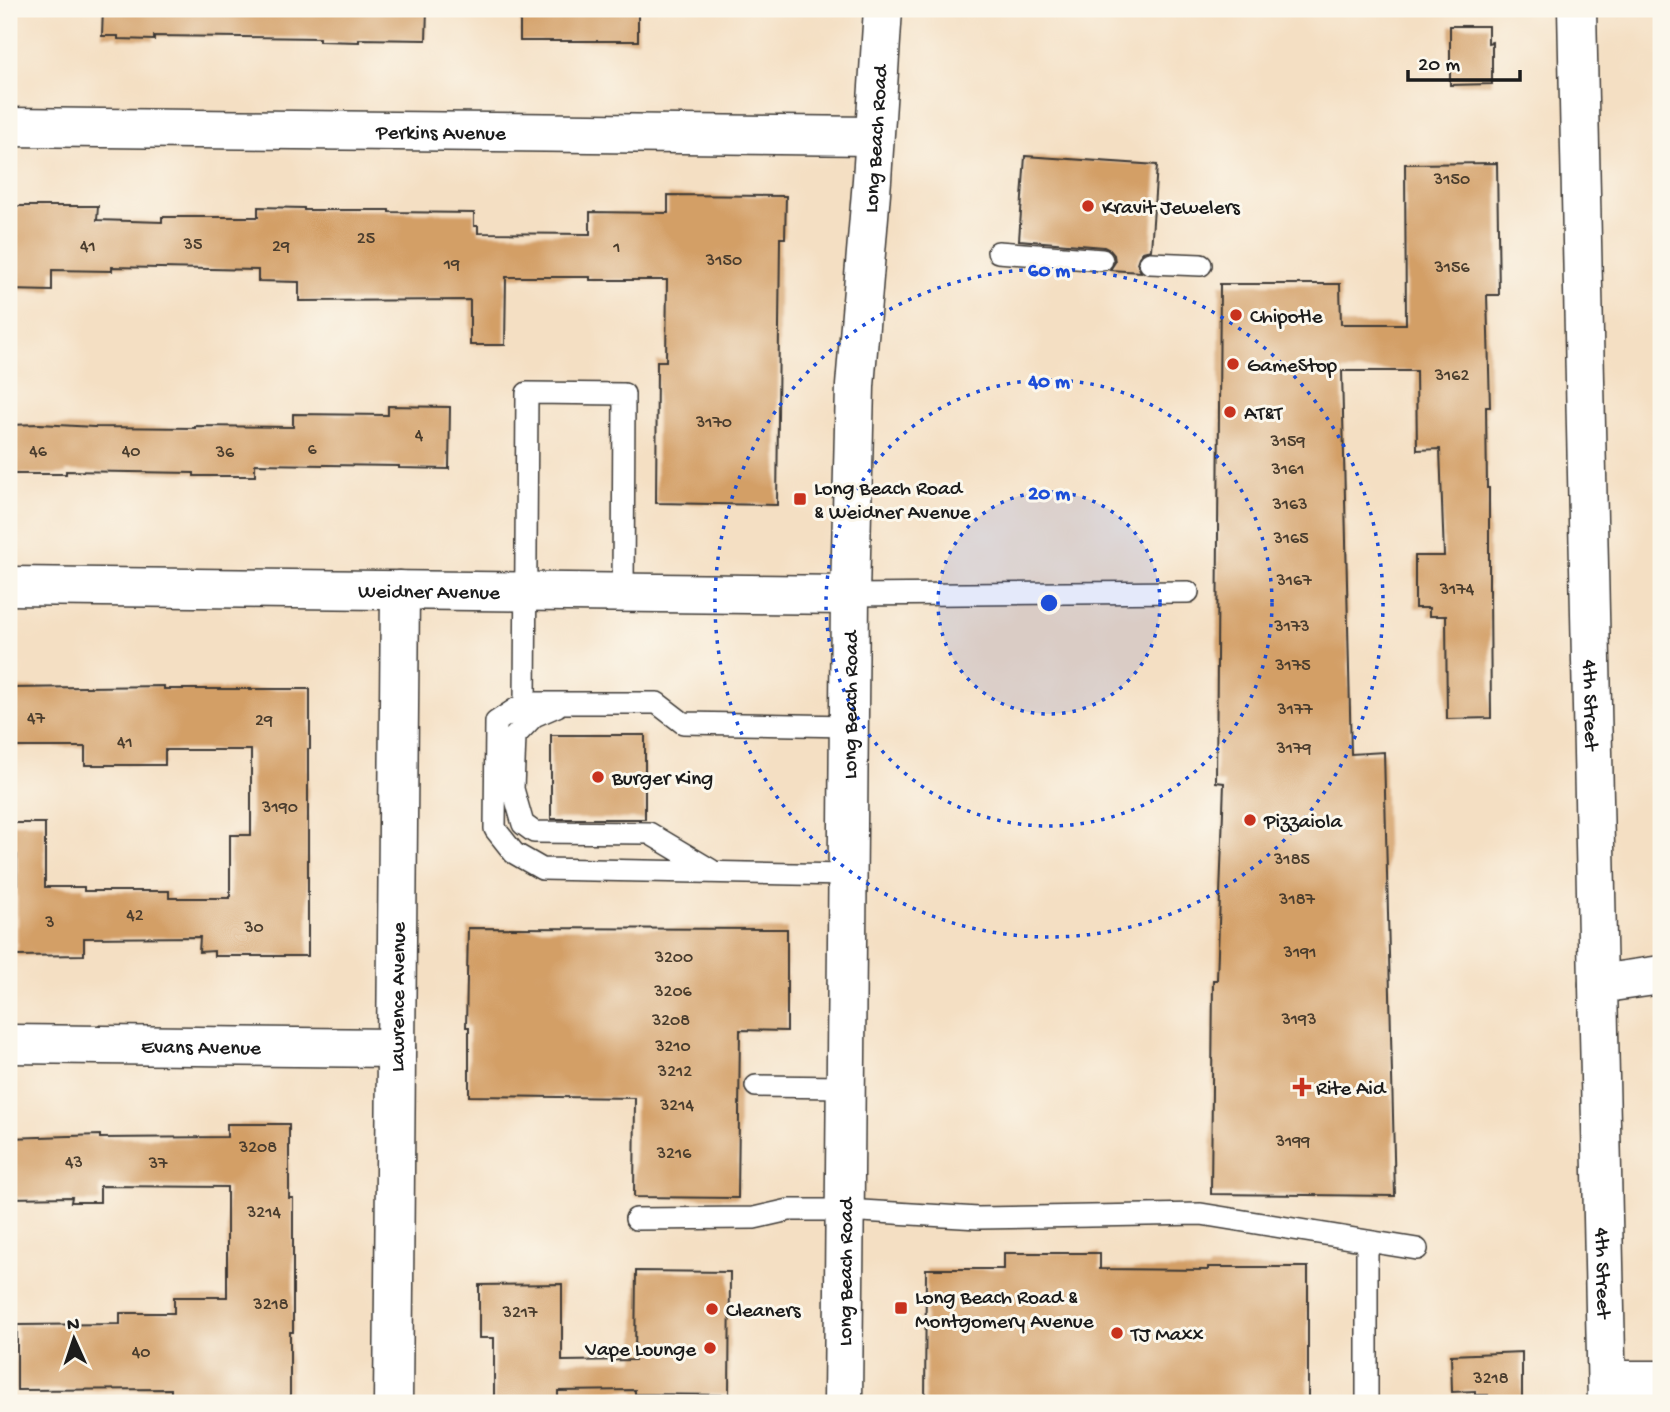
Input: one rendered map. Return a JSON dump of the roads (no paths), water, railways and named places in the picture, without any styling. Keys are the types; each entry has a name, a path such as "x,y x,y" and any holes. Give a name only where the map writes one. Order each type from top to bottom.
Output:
{"street":[{"name":"Long Beach Road","path":"843,1403 850,595 855,386 883,9"},
{"name":"4th Street","path":"1577,9 1607,1392"},
{"name":"Perkins Avenue","path":"9,127 874,136"},
{"name":"Weidner Avenue","path":"9,586 850,595"},
{"name":"Lawrence Avenue","path":"393,1403 401,590"},
{"path":"1598,984 1661,975"},
{"name":"Evans Avenue","path":"9,1044 396,1048"},
{"path":"1607,1392 1661,1380"}],"lane":[{"path":"998,252 1102,260"},
{"path":"1150,263 1201,265"},
{"path":"525,703 527,393 624,394 623,592"},
{"path":"850,595 1188,592"},
{"path":"565,702 534,716 515,736 513,789 523,824 534,832 649,833 713,871"},
{"path":"847,876 542,869 514,853 495,829 496,722 525,703 657,703 683,723 849,726"},
{"path":"757,1086 846,1087"},
{"path":"636,1219 754,1218 789,1210 845,1210 978,1218 1201,1214 1417,1249"},
{"path":"1367,1241 1367,1403"}],"place":[{"name":"Kravit Jewelers","path":"1088,206"},
{"name":"Chipotle","path":"1236,315"},
{"name":"GameStop","path":"1233,364"},
{"name":"AT&T","path":"1230,412"},
{"name":"Long Beach Road & Weidner Avenue","path":"800,499"},
{"name":"Burger King","path":"598,777"},
{"name":"Pizzaiola","path":"1250,820"},
{"name":"Rite Aid","path":"1302,1087"},
{"name":"Long Beach Road & Montgomery Avenue","path":"901,1308"},
{"name":"Cleaners","path":"712,1309"},
{"name":"TJ Maxx","path":"1117,1333"},
{"name":"Vape Lounge","path":"710,1348"}]}
